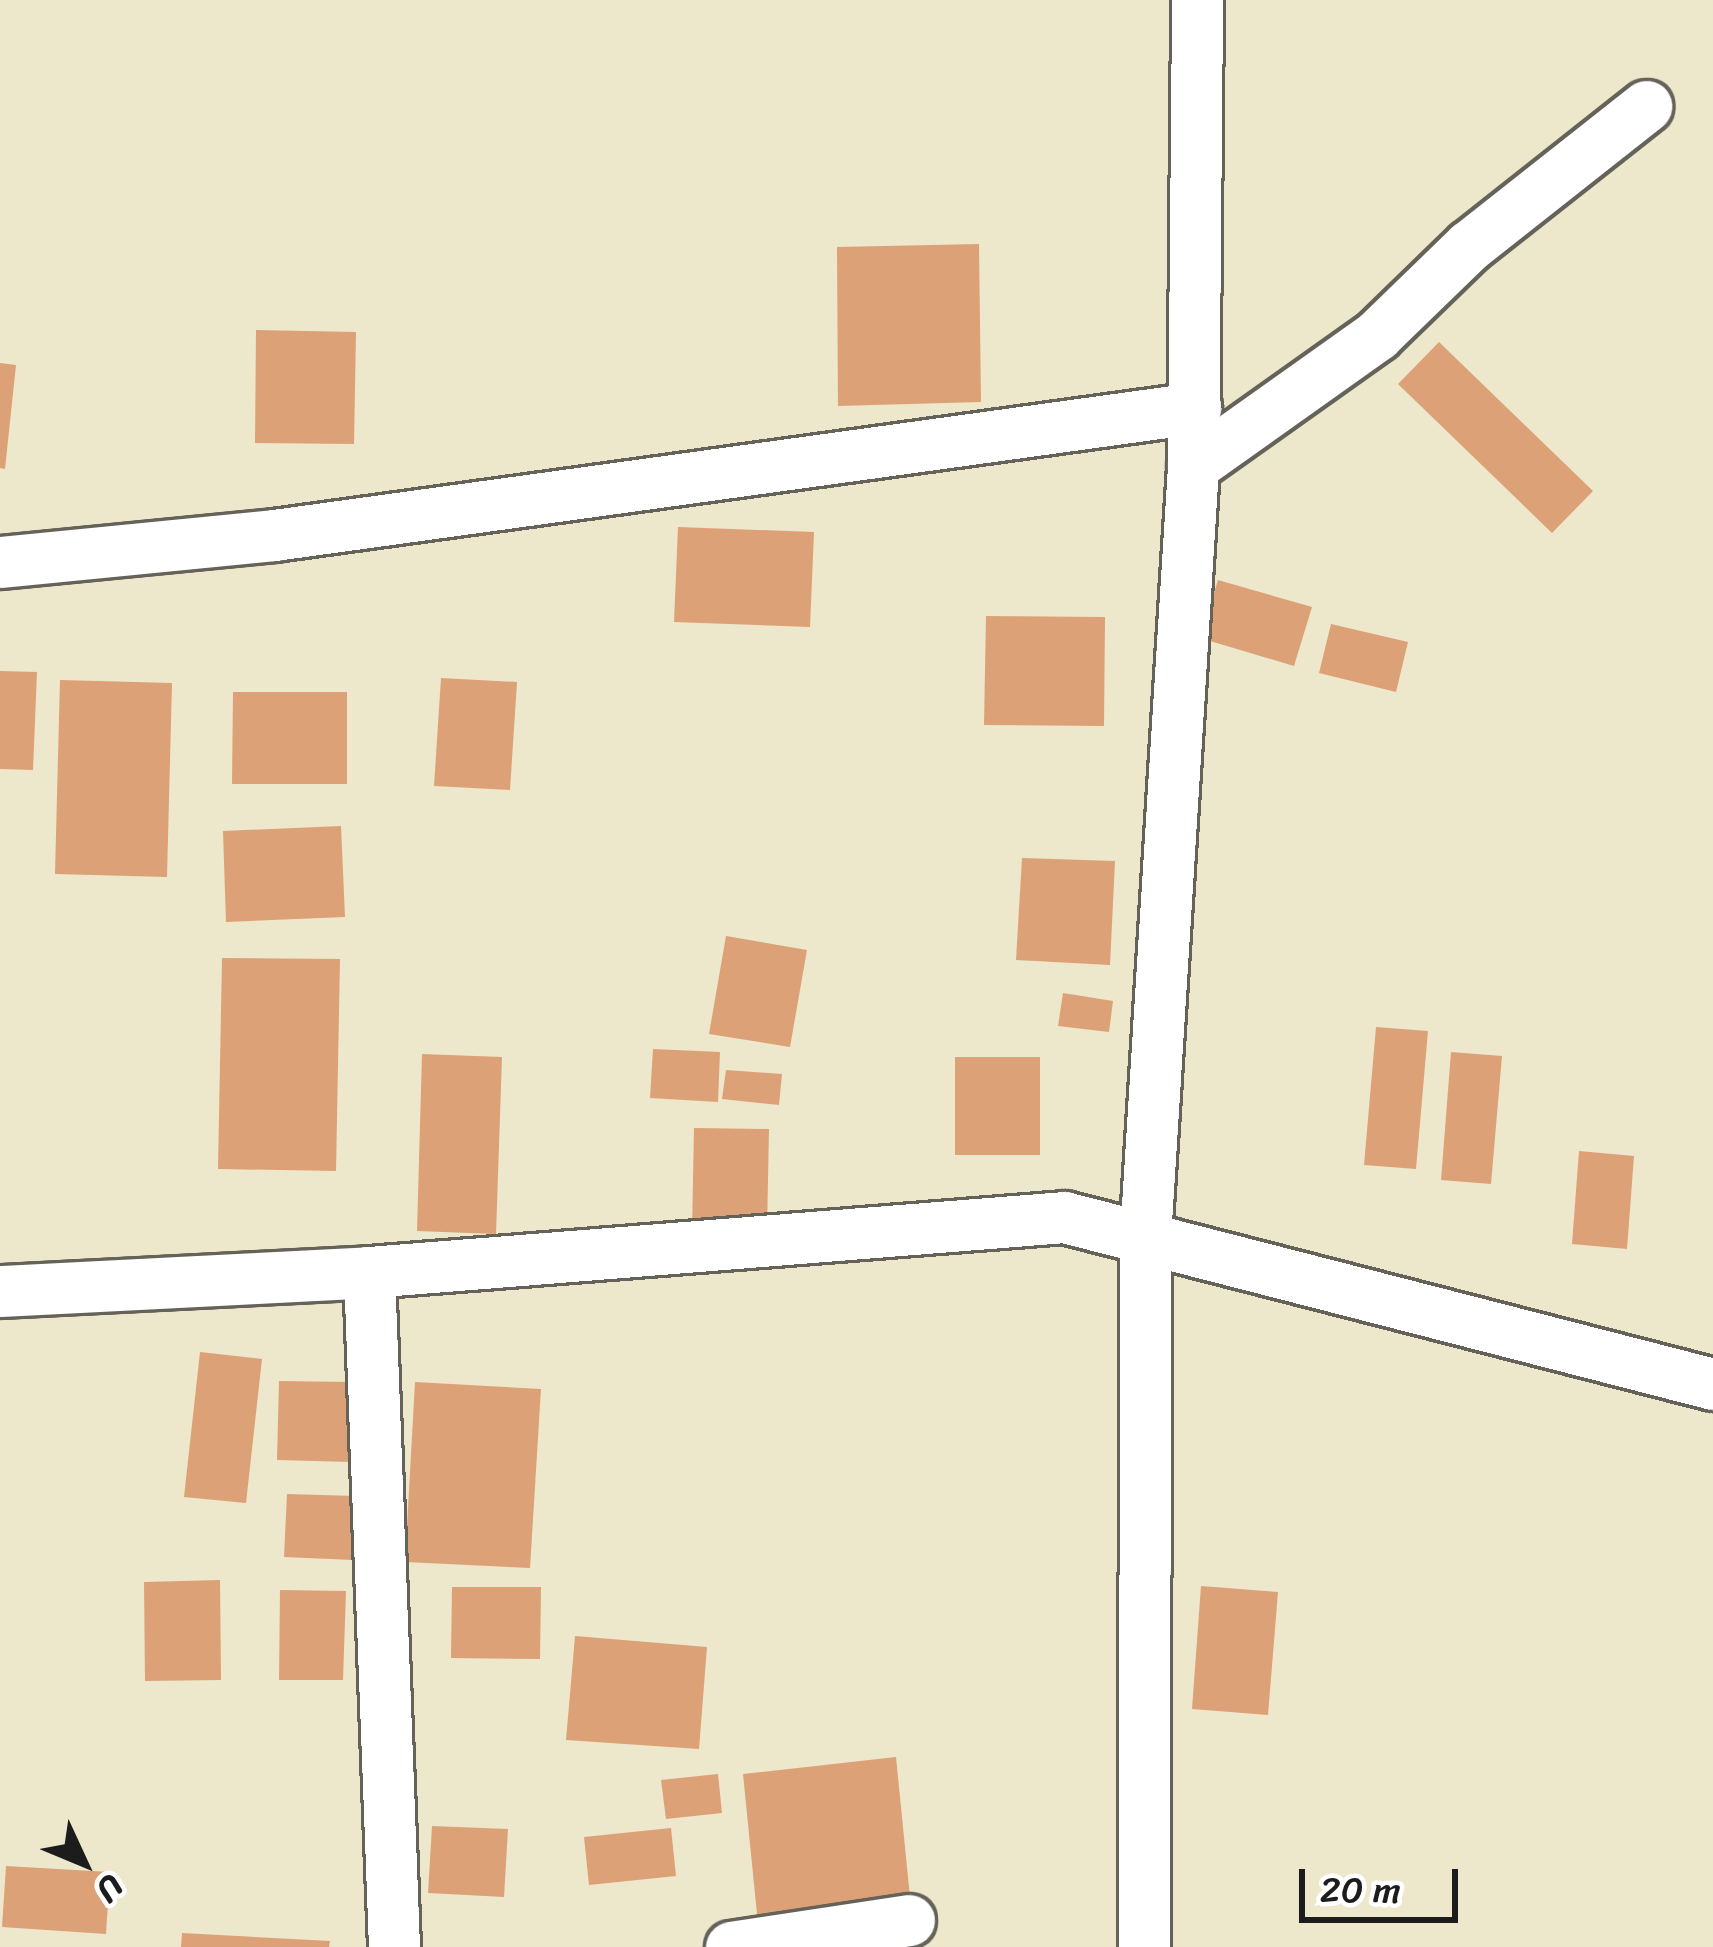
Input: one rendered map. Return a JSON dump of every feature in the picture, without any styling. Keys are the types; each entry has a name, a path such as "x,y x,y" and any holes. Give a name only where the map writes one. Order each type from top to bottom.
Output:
{"street":[{"path":"1144,1947 1145,1238 1193,466 1196,0"},
{"path":"1193,466 1377,335 1469,246 1646,106"},
{"path":"0,562 298,532 1195,408"},
{"path":"0,1291 369,1272 1064,1217 1713,1384"},
{"path":"369,1272 394,1947"},
{"path":"731,1947 909,1920"}],"building":[{"path":"979,244 981,402 838,406 837,247"},
{"path":"256,330 356,332 354,444 255,443"},
{"path":"1439,342 1593,491 1552,533 1398,384"},
{"path":"0,363 16,365 5,469 0,468"},
{"path":"678,527 814,532 810,627 674,622"},
{"path":"1218,580 1312,607 1294,666 1200,638"},
{"path":"986,616 1105,617 1104,726 984,725"},
{"path":"1331,624 1408,642 1396,692 1319,673"},
{"path":"0,671 37,672 33,770 0,769"},
{"path":"441,678 517,682 510,790 434,786"},
{"path":"60,680 172,683 167,877 55,874"},
{"path":"233,692 347,692 347,784 232,784"},
{"path":"341,826 345,917 226,922 223,831"},
{"path":"1022,858 1115,861 1110,965 1016,960"},
{"path":"726,936 807,950 790,1047 709,1034"},
{"path":"222,958 340,959 336,1171 218,1169"},
{"path":"1063,993 1113,1001 1109,1032 1058,1026"},
{"path":"1376,1027 1428,1031 1416,1169 1364,1165"},
{"path":"653,1049 720,1052 718,1102 650,1098"},
{"path":"1451,1052 1502,1056 1491,1184 1441,1180"},
{"path":"422,1054 502,1057 496,1234 417,1231"},
{"path":"955,1057 1040,1057 1040,1155 955,1155"},
{"path":"726,1070 782,1074 779,1105 722,1099"},
{"path":"694,1128 769,1129 767,1231 692,1231"},
{"path":"1579,1151 1634,1156 1627,1249 1572,1244"},
{"path":"200,1352 262,1359 246,1503 184,1497"},
{"path":"279,1381 352,1382 351,1462 277,1460"},
{"path":"415,1382 541,1389 530,1568 405,1562"},
{"path":"287,1494 356,1496 353,1560 284,1557"},
{"path":"220,1580 221,1680 145,1681 144,1582"},
{"path":"1201,1586 1278,1592 1268,1715 1192,1709"},
{"path":"452,1587 541,1587 540,1659 451,1658"},
{"path":"280,1590 346,1591 343,1680 279,1680"},
{"path":"575,1636 707,1647 699,1749 566,1740"},
{"path":"896,1757 911,1907 758,1924 743,1774"},
{"path":"718,1774 722,1813 666,1819 661,1780"},
{"path":"432,1826 508,1829 504,1897 428,1893"},
{"path":"671,1828 676,1876 589,1885 584,1837"},
{"path":"6,1866 110,1872 106,1934 2,1927"},
{"path":"182,1933 330,1941 329,1947 181,1947"}]}
